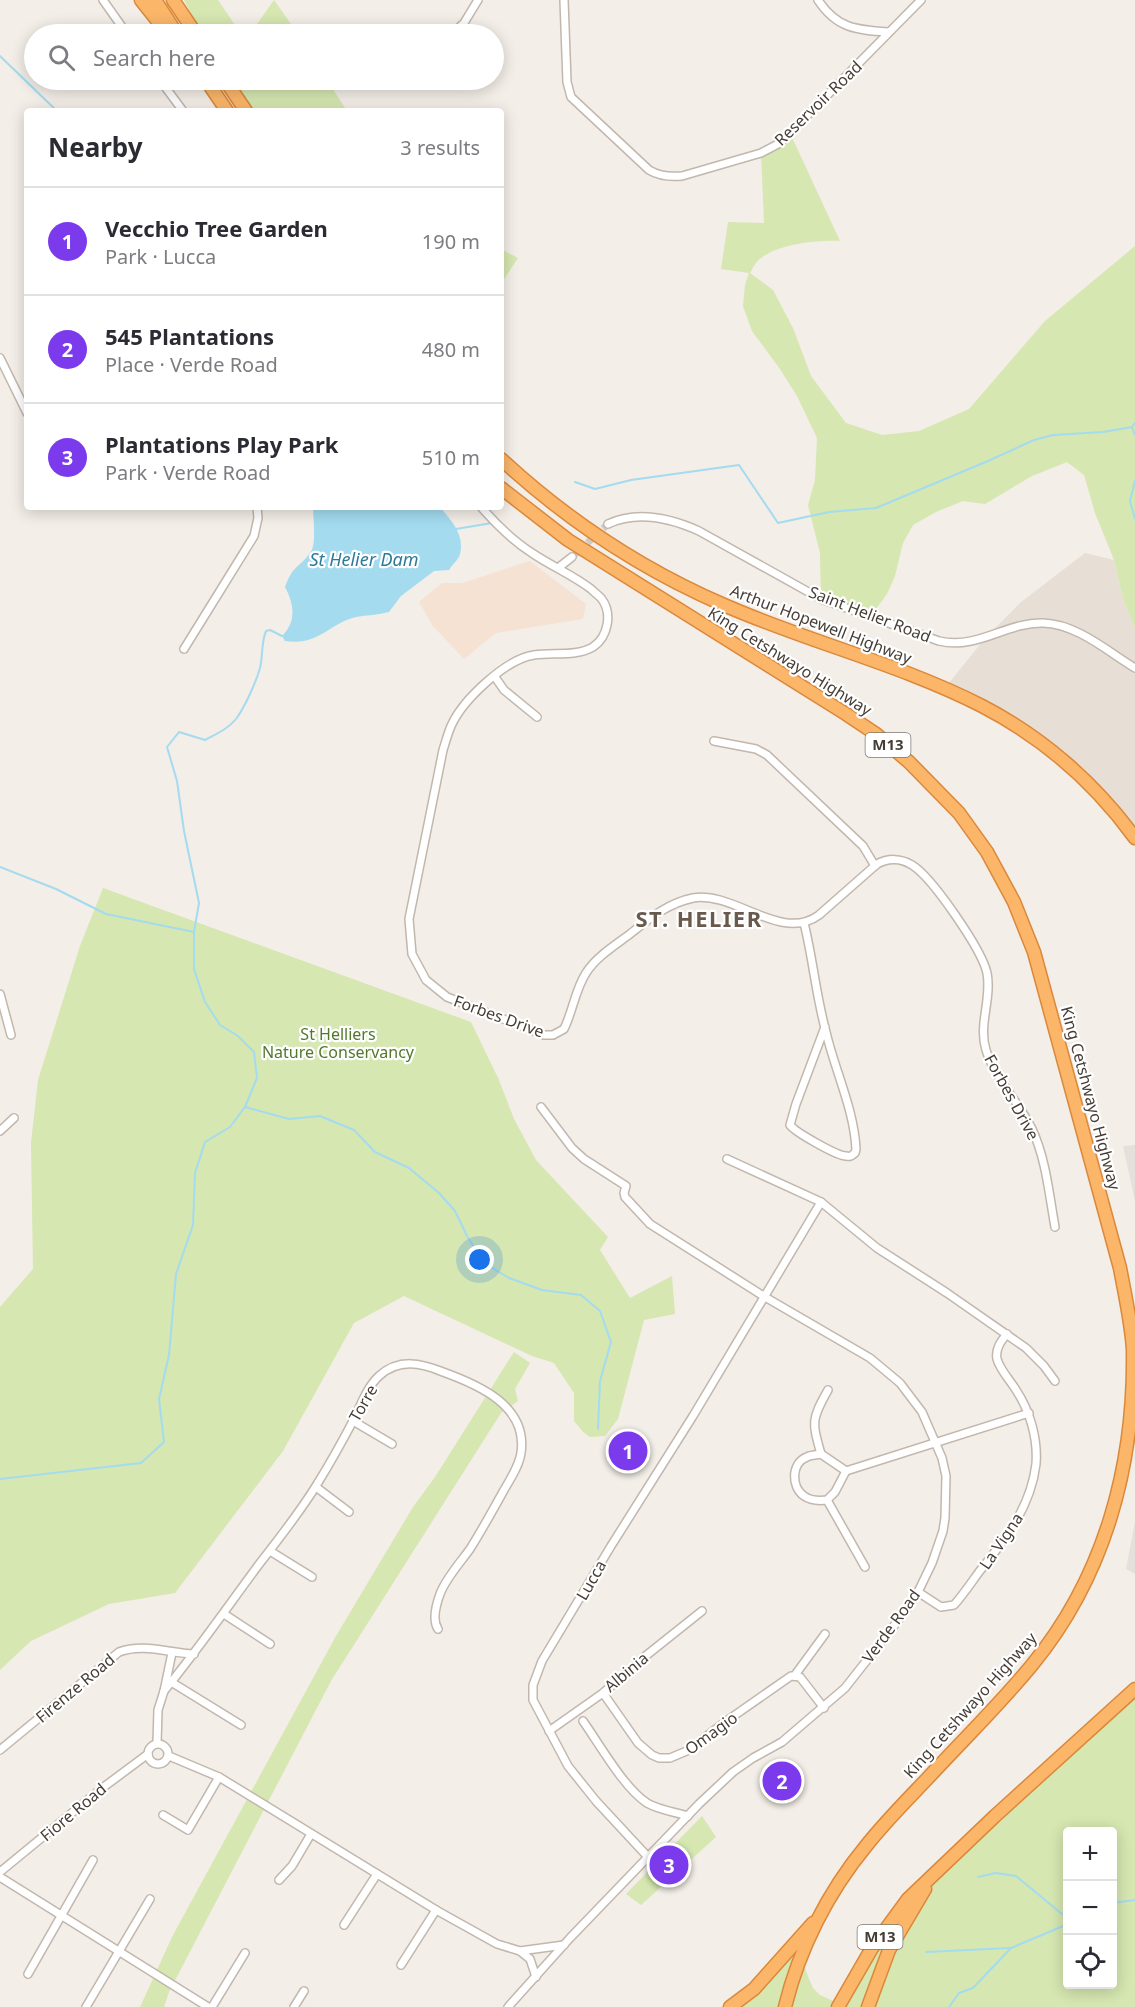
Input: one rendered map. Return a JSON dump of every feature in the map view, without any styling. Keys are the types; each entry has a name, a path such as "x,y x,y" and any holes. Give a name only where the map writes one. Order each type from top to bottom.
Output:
{"highway":[{"path":"141,0 160,24"},
{"path":"155,0 171,24"},
{"path":"173,0 189,24"},
{"path":"184,0 196,24"},
{"path":"212,90 224,108"},
{"path":"232,90 244,108"},
{"name":"Arthur Hopewell Highway","path":"504,462 528,484 575,520 636,559 688,588 755,618 944,689 991,711 1049,748 1083,777 1135,838"},
{"name":"King Cetshwayo Highway","path":"504,491 568,540 876,734 909,762 959,813 987,852 1014,902 1037,953 1120,1268 1131,1325 1134,1396 1130,1442 1122,1488 1114,1516 1091,1575 1059,1629 1008,1693 865,1848 817,1919 801,1957 785,2007"},
{"name":"M13","path":"838,2007 872,1948 908,1899 995,1816 1135,1689"},
{"path":"868,2007 889,1950 931,1877"},
{"path":"730,2007 754,1989 780,1962 808,1926 817,1919"}],"street":[{"path":"103,0 120,24"},
{"path":"463,24 478,0"},
{"name":"Reservoir Road","path":"564,0 566,72 571,97 649,170 670,177 682,176 761,153 780,143 921,0"},
{"path":"818,0 827,14 836,21 862,30 889,32"},
{"path":"167,90 181,108"},
{"path":"0,358 24,410"},
{"path":"184,649 254,536 257,510"},
{"path":"484,510 501,528 531,552 558,568 572,557"},
{"name":"Saint Helier Road","path":"608,524 616,520 640,516 681,523 821,599 939,641 970,643 1027,625 1050,624 1075,631 1135,668"},
{"name":"Forbes Drive","path":"558,568 602,599 608,622 605,634 597,643 581,652 530,655 521,659 479,690 452,723 446,740 411,910 409,927 412,954 420,971 447,998 544,1035 553,1035 564,1029 581,982 592,965 668,906 701,898 734,904 791,925 804,923"},
{"path":"495,677 504,690 537,717"},
{"path":"714,741 756,749 767,755 863,846 874,866 819,915 804,923 825,1027 852,1122 856,1149 855,1153 850,1156 842,1156 797,1132 791,1126 796,1104 825,1027"},
{"name":"Forbes Drive","path":"874,866 887,860 902,860 920,871 964,928 981,957 987,973 989,989 984,1026 985,1046 996,1071 1035,1136 1042,1156 1055,1227"},
{"path":"0,994 11,1035"},
{"name":"Verde Road","path":"508,2007 648,1857 733,1772 782,1742 845,1688 918,1592 932,1563 945,1518 946,1476 936,1443 922,1412 900,1383 870,1358 765,1297 650,1224 628,1202 624,1193 626,1186 584,1159 572,1148 541,1107"},
{"path":"0,1131 14,1118"},
{"path":"727,1159 821,1202 877,1248 1007,1334 1036,1357 1055,1381"},
{"path":"765,1297 821,1202"},
{"name":"Lucca","path":"648,1857 568,1766 536,1707 532,1695 533,1684 542,1661 765,1297"},
{"name":"La Vigna","path":"918,1592 941,1607 954,1605 1013,1529 1023,1508 1036,1452 1029,1413 996,1356 998,1346 1007,1334"},
{"name":"Torre","path":"157,1743 157,1716 169,1680 194,1654 316,1486 370,1388 380,1376 401,1365 414,1363 444,1372 484,1391 506,1406 517,1423 521,1440 521,1454 515,1472 483,1528 440,1592 435,1612 435,1625 438,1629"},
{"path":"821,1455 813,1420 828,1390"},
{"path":"846,1472 821,1455 802,1460 796,1470 795,1479 799,1490 806,1497 812,1500 827,1500 835,1492 846,1472 1029,1413"},
{"path":"353,1421 392,1444"},
{"path":"316,1486 349,1512"},
{"path":"827,1500 865,1567"},
{"path":"270,1551 312,1577"},
{"name":"Albinia","path":"549,1731 603,1693 702,1611"},
{"path":"224,1614 270,1644"},
{"path":"824,1708 800,1677 795,1676 825,1634"},
{"name":"Firenze Road","path":"0,1750 118,1652 133,1648 194,1654"},
{"name":"Torre","path":"169,1680 171,1653"},
{"name":"Omagio","path":"603,1693 638,1743 652,1755 659,1758 670,1758 684,1753 787,1678 795,1676"},
{"path":"169,1680 241,1725"},
{"path":"583,1722 619,1773 640,1797 657,1807 688,1816"},
{"path":"157,1743 166,1747 169,1756 219,1777 436,1910 497,1944 520,1952 530,1959 536,1977"},
{"name":"Fiore Road","path":"0,1872 118,1774 148,1754 150,1748 157,1743"},
{"path":"148,1754 151,1762 155,1764 164,1763 169,1756"},
{"path":"163,1815 188,1830 219,1777"},
{"path":"279,1880 292,1866 311,1834"},
{"path":"28,1974 93,1860"},
{"path":"344,1925 377,1874"},
{"path":"0,1877 61,1917 210,2007 245,1953"},
{"path":"86,2007 150,1899"},
{"path":"401,1965 436,1910"},
{"path":"520,1952 564,1945"},
{"path":"294,2007 304,1991"}],"shaded area":[{"path":"1085,553 1114,560 1123,599 1135,628 1135,838 1049,748 944,689 986,637 1021,602"},
{"path":"530,561 586,604 583,619 496,633 464,659 432,625 419,602 442,583 462,583"},
{"path":"1135,1145 1135,1201 1123,1146"},
{"path":"1135,1522 1135,1574 1126,1569"}],"green space":[{"path":"184,0 218,0 234,24 196,24"},
{"path":"274,0 291,24 257,24"},
{"path":"232,90 333,90 345,108 244,108"},
{"path":"790,133 840,241 809,242 778,249 759,259 750,273 773,290 793,328 811,376 846,423 882,435 919,431 969,409 1045,321 1135,246 1135,628 1123,599 1114,560 1095,513 1084,475 1067,462 1032,476 985,504 963,501 938,511 913,525 903,543 895,576 887,594 870,617 821,599 820,553 808,505 815,480 817,438 797,396 752,331 743,306 749,273 721,269 728,222 764,223 761,153"},
{"path":"504,251 518,258 504,279"},
{"name":"St Helliers Nature Conservancy","path":"103,888 471,1022 499,1080 514,1119 536,1160 608,1237 600,1250 630,1298 672,1276 675,1314 644,1320 618,1419 605,1436 590,1437 574,1421 574,1393 554,1363 532,1356 404,1296 354,1323 283,1451 175,1593 109,1604 31,1641 0,1670 0,1307 33,1269 31,1143 38,1080 80,946"},
{"path":"514,1352 530,1363 515,1389 518,1401 501,1413 331,1681 169,1992 164,2007 140,2007 173,1935 336,1636 413,1507 435,1477"},
{"path":"1135,1689 1135,2007 730,2007 809,1926 801,1957 809,1979 813,1988 820,1995 840,2004 896,1914"},
{"path":"702,1816 716,1837 641,1905 626,1894"}],"water":[{"name":"St Helier Dam","path":"313,510 442,510 459,534 461,547 458,558 449,570 434,571 401,596 389,612 346,620 306,640 285,641 282,636 292,618 292,606 285,587 293,571 310,553 314,538"}],"waterway":[{"path":"0,56 24,79"},
{"path":"35,90 54,108"},
{"path":"575,482 595,489 631,480 739,465 778,523 829,512 876,508 1034,440 1053,435 1103,432 1132,427 1135,423"},
{"path":"1132,427 1135,435"},
{"path":"1135,481 1130,501 1135,519"},
{"path":"456,529 492,523"},
{"path":"0,1479 141,1463 164,1442 159,1399 169,1355 176,1274 193,1225 195,1173 205,1142 230,1127 245,1107 257,1078 254,1052 238,1036 220,1025 205,1002 194,969 194,932 199,903 184,831 177,781 167,747 179,732 205,740 233,723 258,674 266,631 270,630 282,636"},
{"path":"0,867 56,889 106,914 194,932"},
{"path":"245,1107 289,1119 320,1116 354,1130 375,1152 409,1168 439,1193 455,1211 484,1263 509,1278 542,1290 581,1295 600,1311 611,1342 600,1381 598,1429"},
{"path":"978,1877 996,1873 1016,1876 1063,1915"},
{"path":"1117,1902 1135,1900"},
{"path":"949,2007 959,1993 973,1988 1011,1948 1063,1926"},
{"path":"926,1952 1010,1948"}],"tunnel":[{"path":"572,557 608,524"}],"place":[{"name":"Vecchio Tree Garden","path":"628,1451"},
{"name":"545 Plantations","path":"782,1781"},
{"name":"Plantations Play Park","path":"669,1865"}],"district":[{"name":"ST. HELIER","path":"699,919"}]}
